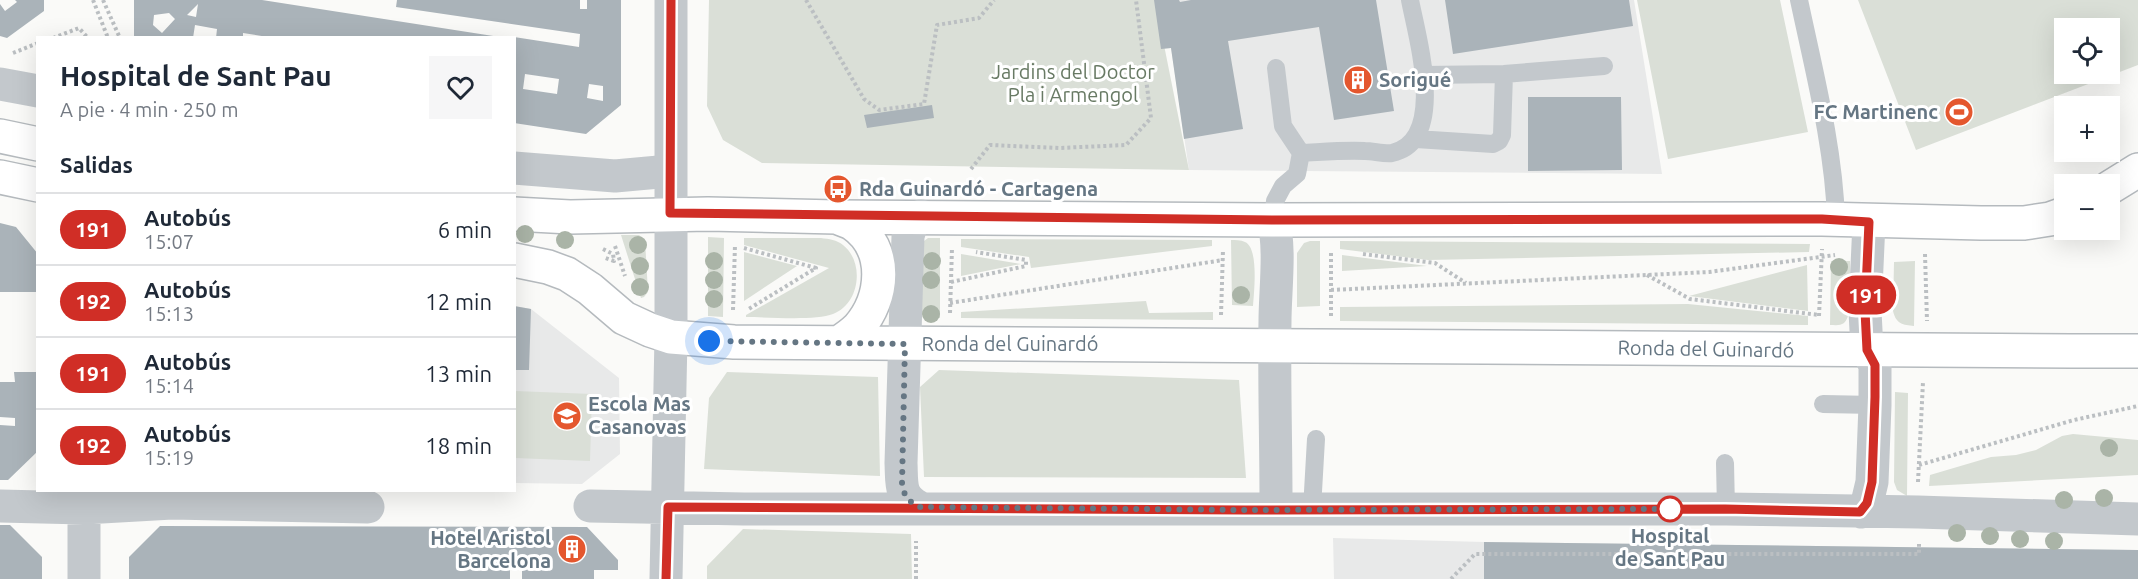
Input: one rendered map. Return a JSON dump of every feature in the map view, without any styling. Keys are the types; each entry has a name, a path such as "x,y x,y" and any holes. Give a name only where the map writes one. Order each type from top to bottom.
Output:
{"main road":[{"path":"0,136 36,144"},
{"path":"2120,181 2138,170"},
{"path":"0,177 36,185"},
{"path":"516,214 580,217 670,213 836,217 1273,220 1829,231 1869,222 2024,222 2054,218"},
{"path":"836,217 852,224 865,235 875,251 879,272 878,294 869,314 857,330 840,342"},
{"name":"Ronda del Guinardó","path":"516,260 548,267 567,274 590,289 624,318 650,330 671,337 734,342 2138,351"}],"street":[{"path":"666,579 671,337 671,0"},
{"path":"0,84 36,91"},
{"path":"516,168 615,176 670,171"},
{"path":"917,521 904,495 902,484 908,236 911,226 921,216"},
{"path":"1272,509 1276,501 1276,244 1273,220"},
{"path":"1860,512 1867,503 1872,482 1875,405 1875,365 1867,350 1865,311 1869,222"},
{"path":"0,506 84,499 368,507"},
{"path":"84,499 84,579"},
{"path":"590,506 744,509 917,521 1272,509 1725,509 2138,519"}],"lane":[{"path":"1300,153 1363,151 1391,153 1406,147 1416,138 1425,115 1424,75 1410,0"},
{"path":"1799,0 1819,94 1835,191 1829,231"},
{"path":"1424,75 1504,74 1604,66"},
{"path":"1273,220 1275,201 1283,186 1297,174 1300,153 1283,126 1276,68"},
{"path":"1416,138 1493,144 1499,141 1502,135 1504,74"},
{"path":"1824,404 1875,405"},
{"path":"1312,509 1316,439"},
{"path":"1725,463 1725,509"}],"path":[{"path":"93,0 107,36"},
{"path":"103,0 119,36"},
{"path":"806,0 864,99 879,111 924,104 937,25 979,18 994,0"},
{"path":"970,169 990,145 1059,148 1126,145 1151,118 1136,0"},
{"path":"58,36 79,28 86,36"},
{"path":"11,54 36,44"},
{"name":"Ronda del Guinardó","path":"1647,275 1690,299 1819,313 1821,257 1829,231"},
{"path":"612,236 627,283"},
{"path":"733,312 748,310 816,268 735,248 735,300"},
{"path":"952,248 962,249"},
{"path":"1221,308 1223,249"},
{"path":"951,282 1026,266 1026,260 973,251"},
{"path":"1331,253 1331,325"},
{"path":"1354,253 1435,263 1466,284"},
{"name":"Ronda del Guinardó","path":"950,323 951,254"},
{"path":"1331,290 1709,272 1843,254"},
{"name":"Ronda del Guinardó","path":"950,303 1223,260"},
{"path":"1925,261 1927,331"},
{"path":"1917,483 1923,380"},
{"path":"1919,465 2074,420 2138,406"},
{"path":"916,579 917,521"},
{"path":"1451,579 1475,554 1919,554 1919,541"}],"shaded area":[{"path":"1154,0 1634,0 1662,174 1189,170 1171,48 1161,49"},
{"name":"Escola Mas Casanovas","path":"516,306 531,309 619,378 620,454 582,484 516,483"},
{"name":"Hospital de Sant Pau","path":"1333,538 2138,550 2138,579 1334,579"}],"green space":[{"name":"Jardins del Doctor Pla i Armengol","path":"709,0 1155,0 1189,170 762,163 723,140 707,106"},
{"path":"1637,0 1780,0 1808,132 1668,159"},
{"name":"FC Martinenc","path":"1858,0 2138,0 2138,65 2120,72 2120,18 2054,18 2054,84 2088,84 1916,150"},
{"path":"621,235 639,235 645,240 648,292 644,297 641,298"},
{"path":"708,237 724,238 723,317 708,316"},
{"path":"744,238 821,238 841,243 850,252 855,262 857,272 854,292 842,309 825,316 746,317 829,268 744,245"},
{"path":"928,238 940,238 940,318 930,318 921,314 924,241"},
{"path":"961,239 1212,240 1212,246 1031,268 1029,257 961,247"},
{"path":"1231,240 1245,242 1252,253 1255,271 1253,306 1232,305"},
{"path":"1320,241 1320,306 1297,307 1297,253 1304,243"},
{"path":"1340,241 1810,244 1809,252 1428,260 1340,249"},
{"path":"744,252 797,266 744,301"},
{"path":"961,254 1021,264 961,276"},
{"path":"1342,255 1427,266 1342,271"},
{"path":"1831,261 1850,261 1849,311 1844,323 1839,325 1830,325"},
{"path":"1915,261 1914,326 1900,323 1893,311 1894,262"},
{"path":"1807,265 1808,311 1689,296"},
{"path":"1146,301 1149,313 1213,312 1213,320 961,318 961,312"},
{"path":"1688,304 1808,316 1808,325 1340,321 1340,307"},
{"path":"939,370 1239,380 1246,478 924,477 920,387"},
{"path":"727,372 878,377 880,476 704,469 709,398"},
{"path":"516,391 592,394 590,461 516,458"},
{"path":"1895,392 1908,393 1907,496 1897,490 1894,482"},
{"path":"2073,434 2138,440 2138,475 1929,486 1930,475 1991,457 2016,455 2036,450 2062,436"},
{"path":"743,529 911,534 912,579 707,579 707,566"}],"building":[{"path":"15,0 44,0 44,11 7,38 0,36 0,4 5,11 17,2"},
{"path":"134,0 262,0 493,36 262,36 243,33 243,36 216,36 217,29 195,25 193,36 134,36","holes":["198,4 196,17 187,15","169,13 175,19 162,33 153,25 154,15"]},
{"path":"397,0 580,0 580,9 587,9 587,0 621,0 621,105 586,134 516,123 516,37 579,47 580,34 396,7","holes":["525,74 559,79 557,94 523,89","589,84 603,86 603,101 587,98"]},
{"name":"Sorigué","path":"1154,0 1179,0 1180,2 1191,0 1376,0 1394,111 1334,120 1319,27 1228,41 1243,129 1184,139 1171,48 1161,49"},
{"path":"1445,0 1629,0 1633,26 1453,54"},
{"path":"1528,97 1621,97 1622,170 1528,171"},
{"path":"932,105 934,118 867,128 864,115"},
{"path":"0,223 16,227 36,252 36,292 0,292"},
{"path":"516,306 531,309 529,370 516,370"},
{"path":"14,372 36,372 36,453 8,480 0,480 0,425 15,426 15,418 0,417 0,382 15,382"},
{"path":"0,525 10,525 42,557 42,579 0,579"},
{"path":"160,526 587,527 618,560 618,570 594,570 594,579 522,579 522,556 510,556 510,579 129,579 129,557"},
{"name":"Hospital de Sant Pau","path":"1484,542 2138,550 2138,579 1484,579"}],"bus line":[{"name":"191","path":"666,579 668,507 1245,510 1725,509 1860,512 1867,503 1872,482 1875,397 1875,365 1867,350 1865,311 1869,222 1822,219 1273,220 836,217 670,213 671,0"}],"place":[{"name":"Sorigué","path":"1358,80"},
{"name":"FC Martinenc","path":"1959,112"},
{"name":"Rda Guinardó - Cartagena","path":"838,189"},
{"name":"Escola Mas Casanovas","path":"567,416"},
{"name":"Hospital de Sant Pau","path":"1670,509"},
{"name":"Hotel Aristol Barcelona","path":"572,549"}],"route":[{"path":"709,341 905,344 902,484 904,495 910,503 919,507 1245,510 1670,509"}]}
